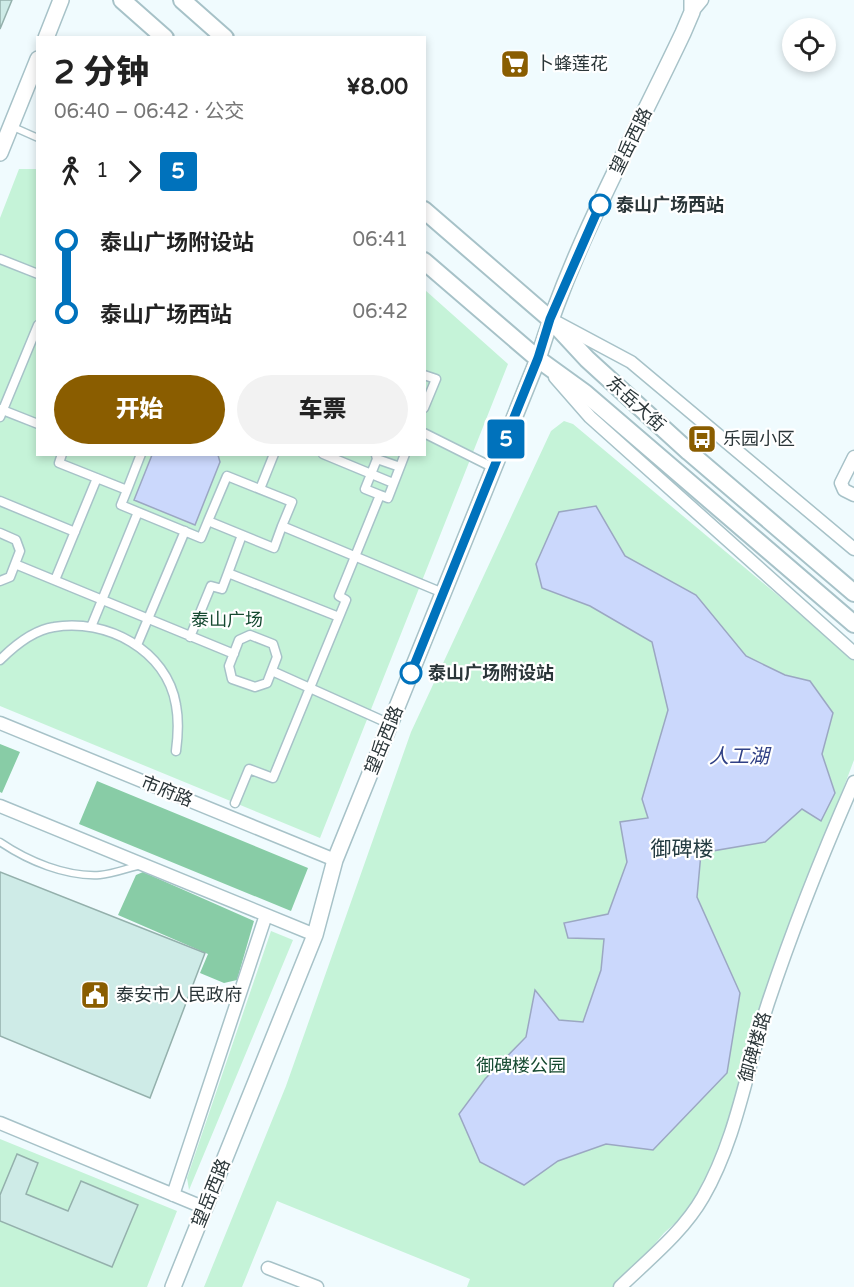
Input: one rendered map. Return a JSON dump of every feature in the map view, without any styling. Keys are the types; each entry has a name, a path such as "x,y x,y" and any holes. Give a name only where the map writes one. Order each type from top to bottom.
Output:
{"main road":[{"path":"122,0 163,36"},
{"path":"182,0 223,36"},
{"name":"东岳大街","path":"426,212 550,319 595,367 689,452 854,593"},
{"name":"东岳大街","path":"426,263 538,358 585,393 854,624"}],"street":[{"path":"47,36 61,0"},
{"name":"望岳西路","path":"173,1287 315,935 335,860 538,358 550,319 601,204 696,4"},
{"path":"0,153 36,64"},
{"path":"0,259 36,273"},
{"path":"550,319 631,362 854,549"},
{"path":"36,330 1,412 36,423"},
{"path":"538,358 590,417 854,653"},
{"path":"426,376 436,380 426,403"},
{"path":"426,434 494,468"},
{"path":"61,456 58,463 127,490"},
{"path":"140,456 121,505 201,538 208,521 227,476 292,502 274,548 208,521"},
{"path":"260,489 273,456"},
{"path":"328,456 393,483"},
{"path":"400,467 377,457 365,489 388,498 393,483 400,467 404,456"},
{"path":"854,457 841,483 844,490 854,495"},
{"path":"54,580 97,478"},
{"path":"235,803 249,769 273,778 346,600 339,596 380,495"},
{"path":"0,501 75,532"},
{"path":"91,627 138,512"},
{"path":"282,526 443,593"},
{"path":"137,645 185,531"},
{"path":"0,533 16,540 20,551 10,577 0,581"},
{"path":"190,637 211,585 222,589 242,535"},
{"path":"15,564 234,654"},
{"path":"228,573 339,617"},
{"path":"0,660 29,637 53,627 91,627 116,633 144,649 165,677 176,703 178,729 176,751"},
{"path":"250,635 273,644 278,657 267,683 255,687 232,679 229,666 234,654 240,640 250,635"},
{"path":"272,670 390,724"},
{"name":"市府路","path":"0,723 335,860"},
{"name":"御碑楼路","path":"620,1287 675,1233 707,1189 733,1126 765,1014 821,855 854,782"},
{"path":"0,806 315,935"},
{"path":"172,1195 266,915"},
{"path":"0,1123 205,1208"},
{"path":"268,1268 317,1287"}],"lane":[{"path":"11,126 36,137"},
{"path":"0,842 14,852 67,873 101,875 142,864"}],"green space":[{"name":"泰山广场","path":"19,169 36,169 36,456 426,456 426,291 508,364 320,838 0,706 0,218"},
{"name":"御碑楼公园","path":"564,421 573,424 854,659 854,760 799,906 718,1156 692,1208 664,1233 618,1287 467,1287 470,1279 277,1201 242,1287 204,1287 286,1086 411,732 551,431"},
{"path":"0,744 20,752 2,793 0,792"},
{"path":"97,781 308,868 291,911 79,824"},
{"path":"143,872 254,921 237,980 224,983 200,973 208,954 118,915 136,875"},
{"path":"271,931 293,940 189,1190 187,1178"},
{"path":"0,1139 177,1211 147,1287 0,1287"}],"water":[{"path":"152,456 218,456 220,462 195,525 134,500"},
{"name":"人工湖","path":"596,506 625,556 696,595 746,656 785,675 810,681 833,713 822,754 835,793 821,821 802,809 765,842 701,853 697,897 740,993 727,1073 653,1150 606,1144 558,1161 524,1185 480,1162 459,1114 485,1079 526,1037 535,990 559,1020 583,1022 601,970 604,939 568,938 564,923 608,914 627,862 620,822 648,818 642,799 668,710 652,642 590,606 542,588 536,564 559,512"}],"building":[{"path":"0,0 12,0 0,29"},
{"name":"泰安市人民政府","path":"0,872 205,953 150,1098 0,1036"},
{"path":"17,1154 38,1163 26,1194 68,1211 81,1181 138,1205 112,1267 0,1221 0,1195"}],"bus line":[{"name":"5","path":"411,673 538,358 550,319 600,205"}],"place":[{"name":"卜蜂莲花","path":"515,64"},
{"name":"泰山广场西站","path":"600,205"},
{"name":"乐园小区","path":"702,439"},
{"name":"泰山广场附设站","path":"411,673"},
{"name":"泰安市人民政府","path":"95,995"}],"district":[{"name":"御碑楼","path":"682,849"}]}
